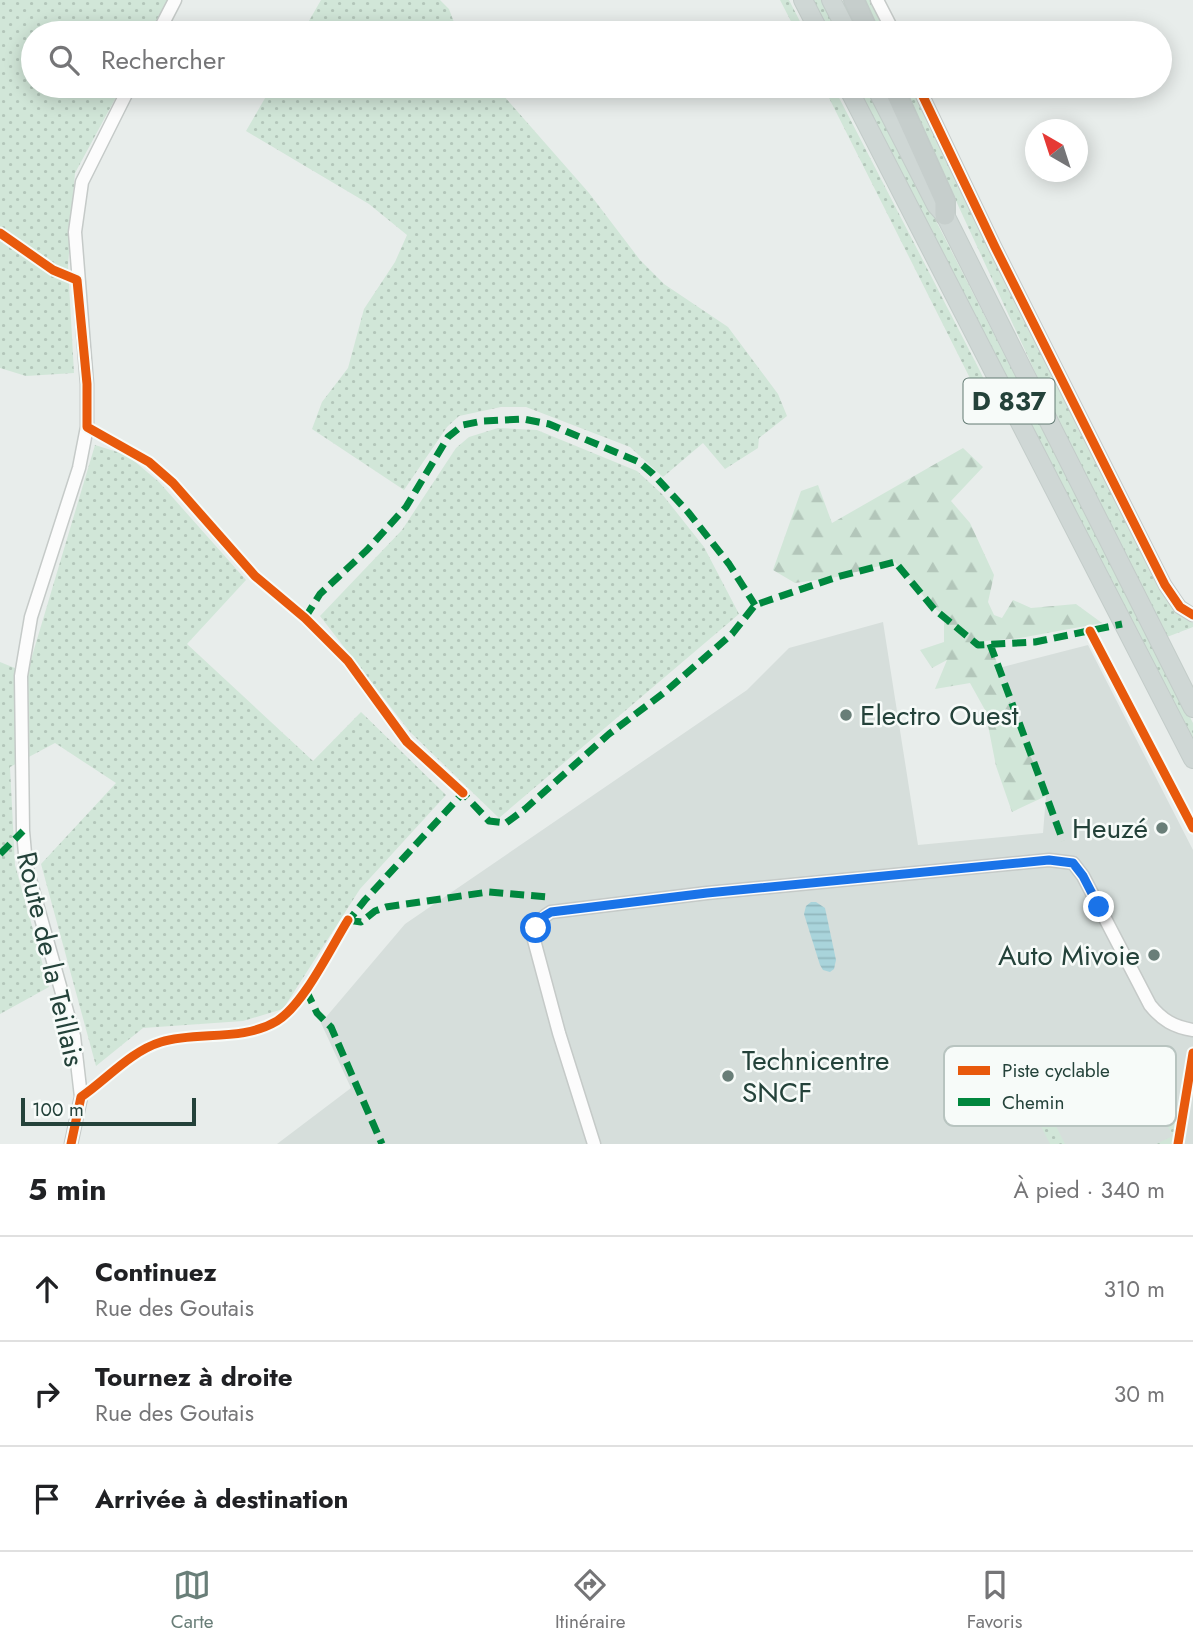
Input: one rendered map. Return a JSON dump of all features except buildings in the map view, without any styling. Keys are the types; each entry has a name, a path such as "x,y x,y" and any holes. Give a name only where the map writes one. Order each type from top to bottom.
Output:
{"highway":[{"path":"854,0 864,21"},
{"path":"898,98 945,201 945,215"}],"main road":[{"path":"803,0 814,21"},
{"path":"831,0 842,21"},
{"name":"D 837","path":"853,98 1193,759"},
{"name":"D 837","path":"881,98 936,205 945,215 1193,708"}],"street":[{"path":"165,21 176,0"},
{"path":"877,0 888,21"},
{"name":"Route de la Teillais","path":"71,1144 81,1097 74,1036 26,865 21,676 31,617 79,468 88,427 75,232 82,182 124,98"},
{"path":"924,98 1000,257 1165,585 1180,607 1193,615"},
{"path":"1170,717 1193,749"},
{"path":"594,1144 559,1033 534,940 541,918 551,912 707,893 1049,860 1073,863 1083,876 1150,1005 1161,1019 1193,1030"}],"shaded area":[{"path":"883,622 918,845 1043,833 1046,796 999,668 1088,645 1193,850 1193,1144 277,1144 351,1088 321,1023 405,924 747,690 789,648"}],"green space":[{"path":"0,0 169,0 158,21 21,21 21,98 116,98 75,173 68,266 74,373 26,376 0,368"},
{"path":"321,0 440,0 449,9 454,21 309,21"},
{"path":"780,0 789,0 800,21 791,21"},
{"path":"811,0 824,0 835,21 822,21"},
{"path":"864,0 873,0 883,21 874,21"},
{"path":"265,98 506,98 589,193 640,260 664,284 728,327 778,394 787,416 759,438 758,448 725,469 703,443 663,477 630,447 526,407 501,407 459,416 447,427 404,490 312,429 322,402 348,368 364,309 395,262 407,235 369,204 246,131"},
{"path":"829,98 839,98 979,369 999,411 989,416"},
{"path":"861,98 873,98 1193,723 1193,742"},
{"path":"909,98 920,98 1164,596 1179,614 1193,623 1193,627 1167,637 1053,411"},
{"path":"498,428 537,430 637,471 662,494 704,547 739,614 499,818 410,732 320,616 402,530 456,448 469,437"},
{"path":"95,445 127,455 159,482 246,580 187,644 313,761 361,712 446,795 360,889 283,1009 243,1021 143,1028 96,1066 41,864 116,783 55,743 10,767 15,865 49,987 0,1014 0,662 27,673"},
{"path":"963,448 983,467 951,501 970,523 994,575 988,602 994,615 1002,618 1013,600 1031,608 1076,604 1102,623 1020,638 975,642 978,645 990,644 1046,796 1012,812 996,766 985,710 970,683 935,689 947,660 932,668 920,650 944,642 944,616 931,605 895,562 837,577 795,583 773,570 801,491 818,485 832,523"},
{"path":"1176,1124 1179,1129 1175,1144 1156,1144 1173,1136 1168,1126 1176,1126"},
{"path":"1041,1126 1056,1126 1065,1144 1050,1144"}],"water":[{"path":"811,902 825,908 836,960 834,969 830,972 823,970 820,965 804,914 806,906"}],"marked path":[{"path":"305,618 320,594 367,550 406,507 448,437 463,425 523,419 549,424 639,462 688,512 729,564 755,605"},
{"path":"458,788 489,821 506,823 609,734 665,692 732,634 755,605 837,577 895,562 934,609 978,645 1035,642 1122,624"},
{"path":"990,644 1063,841"},
{"path":"346,924 463,793"},
{"path":"0,854 23,831"},
{"path":"348,920 361,922 375,911 386,907 488,892 548,897"},
{"path":"306,990 317,1013 331,1027 382,1144"}],"cycle path":[{"path":"924,98 995,247 1165,585 1180,607 1193,615"},
{"path":"0,233 53,270 77,280 87,384 87,427 149,462 173,483 255,576 305,618 348,661 407,742 463,793"},
{"path":"1090,631 1193,828"},
{"path":"71,1144 81,1097 139,1052 175,1039 249,1032 277,1021 287,1013 307,989 348,920"},
{"path":"1178,1144 1193,1053"}],"place":[{"name":"Electro Ouest","path":"846,715"},
{"name":"Heuzé","path":"1162,828"},
{"name":"Auto Mivoie","path":"1154,955"},
{"name":"Technicentre SNCF","path":"728,1076"}],"route":[{"path":"536,928 541,918 551,912 707,893 1049,860 1073,863 1099,907"}]}
